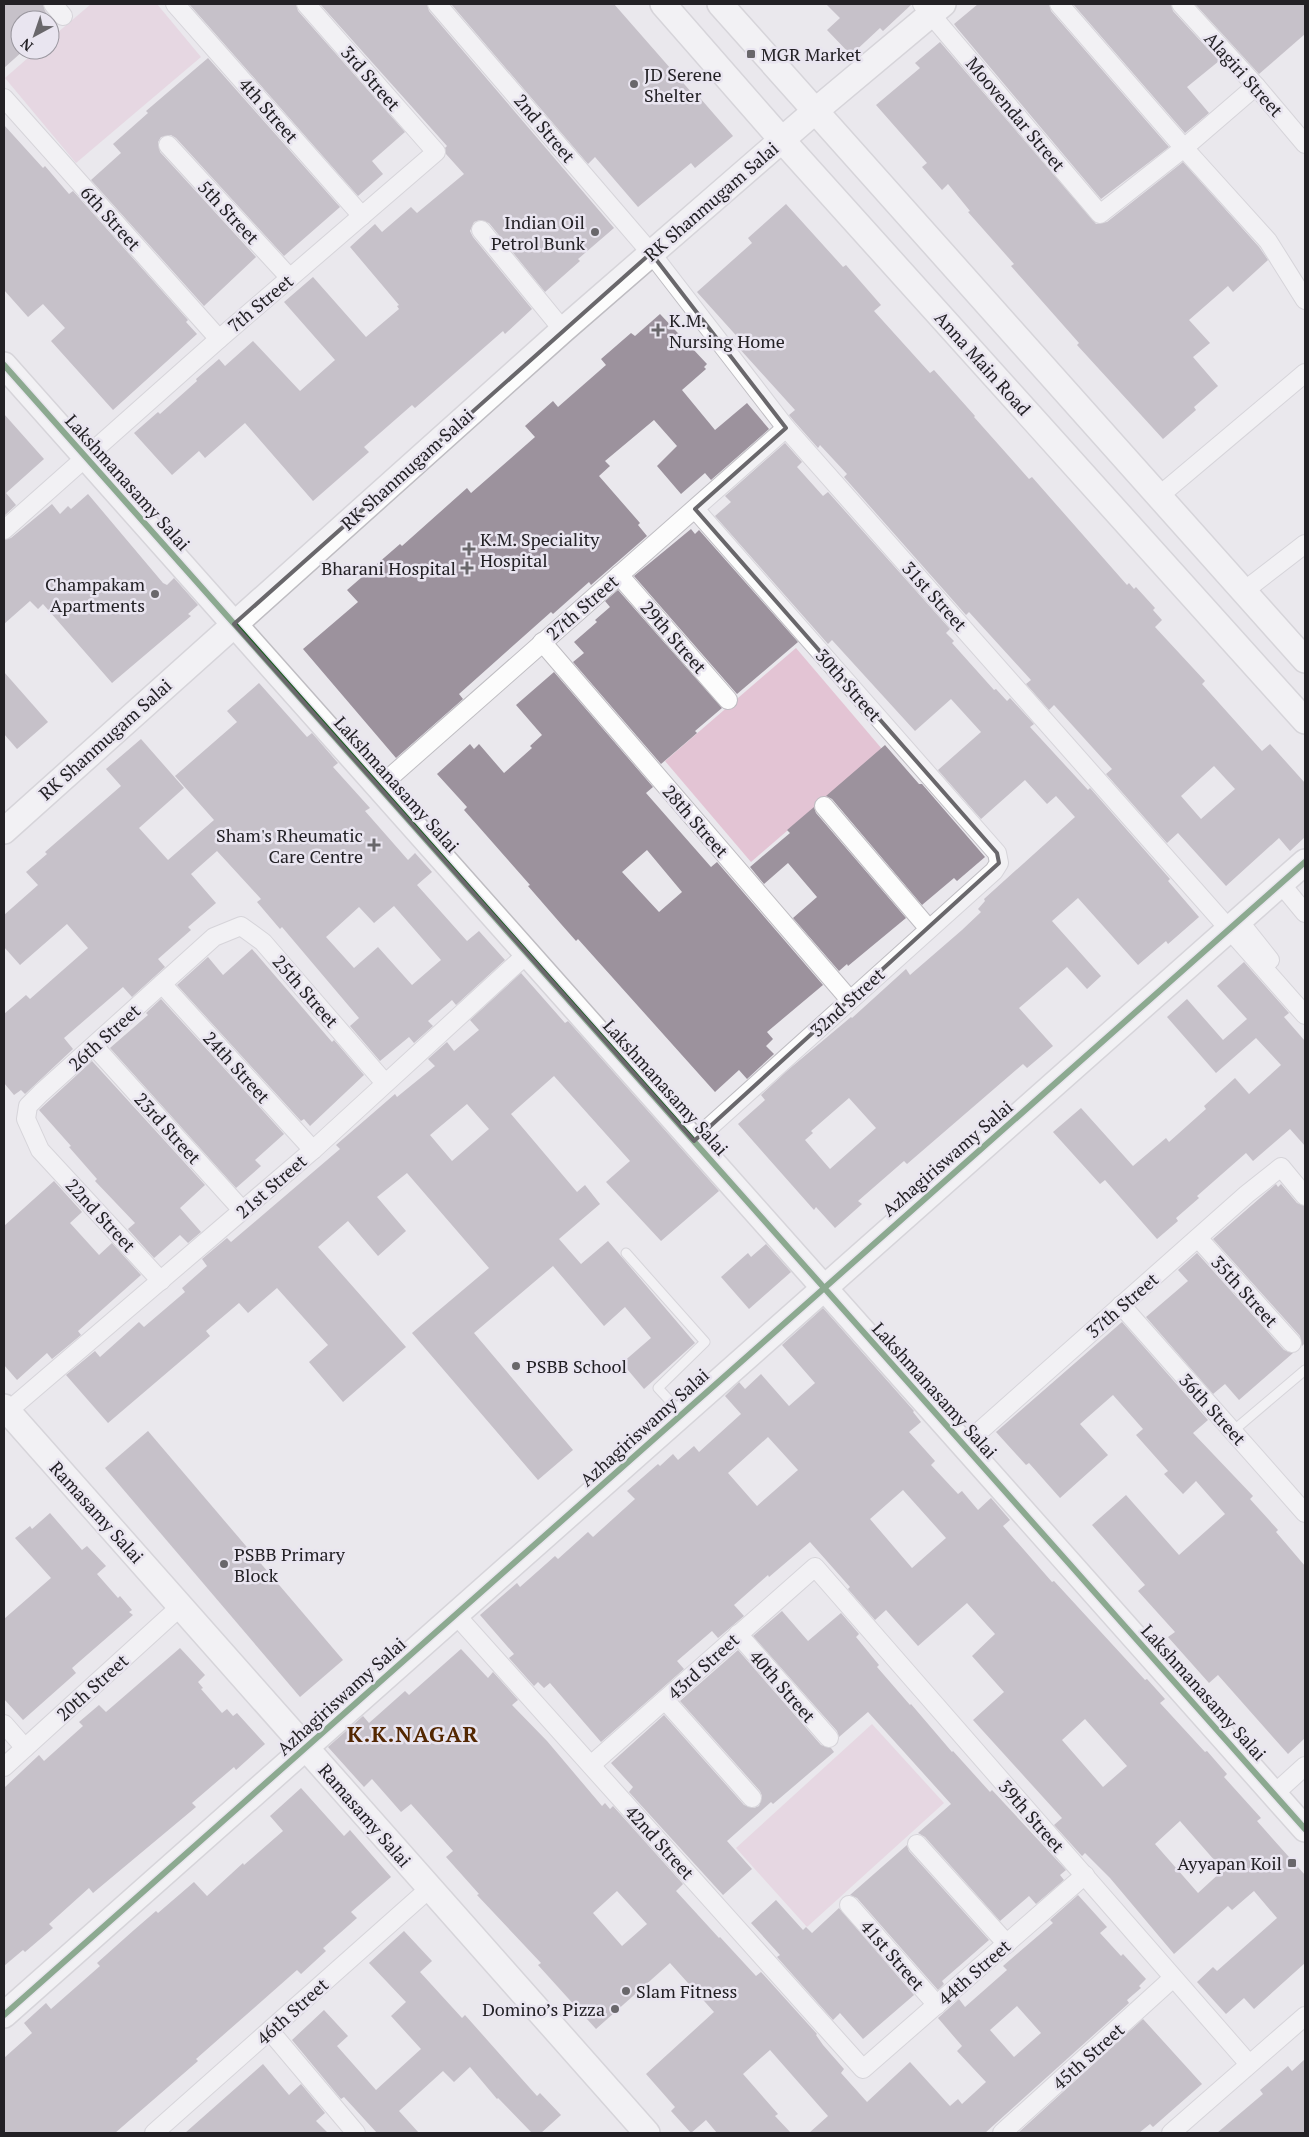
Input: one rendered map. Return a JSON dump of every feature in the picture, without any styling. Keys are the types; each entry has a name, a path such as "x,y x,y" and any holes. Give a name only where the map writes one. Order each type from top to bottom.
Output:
{"street":[{"name":"4th Street","path":"175,4 362,216"},
{"name":"3rd Street","path":"306,4 436,152"},
{"name":"2nd Street","path":"437,4 651,253"},
{"name":"Anna Main Road","path":"663,4 782,140 1305,721"},
{"path":"720,4 814,112 1305,660"},
{"path":"1059,4 1268,241 1305,300"},
{"name":"Alagiri Street","path":"1182,4 1305,144"},
{"name":"RK Shanmugam Salai","path":"4,831 563,330 932,7"},
{"name":"Moovendar Street","path":"932,7 1100,214 1184,148"},
{"path":"1184,148 1256,86"},
{"name":"6th Street","path":"4,98 219,338"},
{"name":"5th Street","path":"168,145 290,278"},
{"name":"7th Street","path":"4,530 219,338 436,152"},
{"path":"481,230 563,330"},
{"name":"31st Street","path":"651,253 786,428 1096,778 1234,926"},
{"name":"Lakshmanasamy Salai","path":"4,365 1305,1829"},
{"path":"1159,496 1305,373"},
{"name":"27th Street","path":"379,787 786,428"},
{"name":"30th Street","path":"695,509 997,853 999,863"},
{"path":"1244,591 1305,544"},
{"name":"29th Street","path":"619,575 728,700"},
{"name":"28th Street","path":"542,642 850,1000"},
{"path":"824,806 929,928"},
{"name":"Azhagiriswamy Salai","path":"4,2015 1305,862"},
{"name":"32nd Street","path":"694,1141 994,871 999,863"},
{"path":"1281,884 1305,913"},
{"name":"25th Street","path":"214,937 241,926 264,942 385,1083"},
{"path":"1234,926 1305,1006"},
{"path":"1234,926 1305,1015"},
{"name":"26th Street","path":"40,1150 26,1119 28,1106 214,937"},
{"name":"21st Street","path":"6,1409 161,1281 312,1150 527,954"},
{"name":"24th Street","path":"162,984 312,1150"},
{"name":"23rd Street","path":"94,1046 242,1210"},
{"name":"22nd Street","path":"40,1150 161,1281"},
{"name":"37th Street","path":"964,1445 1246,1194 1281,1166 1305,1196"},
{"name":"35th Street","path":"1198,1238 1292,1343"},
{"name":"36th Street","path":"1121,1305 1305,1513"},
{"name":"Ramasamy Salai","path":"6,1409 647,2133"},
{"name":"43rd Street","path":"591,1765 815,1567"},
{"name":"39th Street","path":"815,1567 1249,2064"},
{"name":"20th Street","path":"4,1767 181,1606"},
{"name":"42nd Street","path":"456,1615 863,2069"},
{"name":"40th Street","path":"738,1634 829,1738"},
{"path":"665,1700 752,1798"},
{"path":"4,1724 25,1748"},
{"path":"1274,1794 1305,1766"},
{"path":"917,1844 1006,1944"},
{"name":"44th Street","path":"863,2069 1085,1875"},
{"name":"46th Street","path":"163,2130 430,1888"},
{"name":"41st Street","path":"850,1905 936,2005"},
{"name":"45th Street","path":"1002,2133 1173,1978"},
{"path":"1171,2133 1305,2016"},
{"path":"270,2031 356,2133"}],"lane":[{"path":"626,1253 705,1342 658,1388 682,1414"},
{"path":"1233,1431 1305,1370"}],"highlighted area":[{"path":"651,253 786,428 695,509 997,853 999,863 694,1141 234,624"}],"shaded area":[{"path":"91,4 157,4 201,57 76,163 5,78 26,60 60,60 60,30"},
{"path":"796,648 882,749 751,862 665,761"},
{"path":"872,1724 944,1803 807,1927 736,1848"}],"building":[{"path":"4,4 43,4 45,10 10,10 10,60 13,60 4,68"},
{"path":"189,4 296,4 298,11 405,132 372,161 383,174 358,196"},
{"path":"320,4 427,4 429,11 614,228 578,259 580,261 545,292 489,223 480,220 474,222 470,231 473,237 532,309 505,334 503,331 415,408 412,405 364,447 369,452 313,501 245,423 205,458 199,451 172,475 134,433 158,412 160,414 219,359 225,366 253,341 300,391 335,360 284,302 313,277 366,337 399,309 397,306 399,305 350,247 375,224 382,232 411,207 417,213 464,174 446,154 445,148 447,146"},
{"path":"451,4 614,4 692,93 694,91 733,136 695,168 691,163 638,207 595,157 588,164"},
{"path":"826,4 912,4 883,31 880,28 851,55 827,30 840,18"},
{"path":"978,4 1049,4 1051,11 1169,147 1101,199 954,24"},
{"path":"1073,4 1171,4 1173,11 1219,61 1187,87 1209,113 1185,133"},
{"path":"1195,4 1305,4 1305,34 1259,74"},
{"path":"940,42 1096,224 1107,222 1183,162 1259,247 1268,260 1233,292 1228,286 1189,320 1210,343 1193,357 1218,386 1194,407 1196,410 1163,439 1077,345 1079,343 1011,266 1014,264 968,212 970,211 948,184 942,190 922,167 927,163 876,105 920,68 915,63"},
{"path":"208,58 340,207 284,256 176,138 171,135 161,137 158,142 160,152 256,257 204,306 91,180 121,153 113,144 148,113 146,111"},
{"path":"4,125 43,168 45,166 69,194 73,191 188,320 186,322 197,334 113,410 51,341 65,328 43,304 28,317 4,290"},
{"path":"786,204 843,267 846,265 881,305 874,311 930,373 934,370 1029,479 1032,477 1127,585 1129,583 1134,589 1136,587 1155,608 1153,610 1162,620 1155,627 1205,681 1202,684 1262,751 1270,744 1305,783 1305,837 1290,851 1279,838 1226,886 1178,833 1167,843 1106,774 1112,769 1054,705 1049,710 1026,684 1031,680 969,612 966,615 844,477 847,474 820,445 818,448 794,421 789,415 795,410 738,347 742,342 697,292 752,243 748,238","holes":["1214,766 1235,789 1201,819 1181,796"]},
{"path":"660,314 707,364 704,367 706,369 682,390 715,430 747,403 769,429 711,480 705,473 681,494 657,466 677,446 654,420 605,461 610,466 599,476 640,523 638,525 647,536 591,585 589,582 553,614 551,612 459,694 463,699 396,758 303,649 358,602 347,590 400,544 402,546 467,488 471,493 535,437 525,426 553,401 558,407 606,365 601,359 631,333 635,336"},
{"path":"4,414 44,459 6,493 16,505 4,516"},
{"path":"785,443 802,462 797,467 823,496 828,492 950,629 946,633 954,641 952,643 994,690 996,689 1007,701 1010,698 1034,724 1030,727 1088,790 1090,788 1170,879 1168,881 1199,917 1168,944 1166,941 1138,965 1078,898 1052,921 1101,976 1087,989 1067,967 1019,1008 1053,1046 1027,1068 1023,1064 907,1164 904,1161 858,1201 862,1204 835,1228 816,1207 814,1210 738,1124 765,1100 761,1095 788,1070 852,1018 906,969 910,975 962,930 981,912 978,909 985,901 984,899 1075,817 1056,796 1047,804 1025,780 981,819 938,770 981,732 951,699 915,731 832,640 828,644 715,516 731,502 725,496","holes":["849,1098 876,1128 830,1169 805,1140 813,1133 811,1131"]},
{"path":"88,494 163,583 167,585 174,578 198,605 188,614 191,616 112,683 43,604 38,609 30,601 4,624 4,540 11,538 52,504 60,514 68,506 71,509"},
{"path":"691,529 695,534 699,530 798,642 737,694 634,576"},
{"path":"618,590 722,708 695,731 697,733 661,764 573,662 584,653 574,642 597,622 595,620 610,607 605,601"},
{"path":"4,672 48,722 17,749 4,734"},
{"path":"554,672 653,787 646,793 711,867 717,862 823,985 767,1032 773,1039 766,1046 774,1054 747,1079 739,1070 715,1092 578,939 576,941 561,924 528,886 530,885 464,810 467,807 437,774 470,744 474,749 479,744 504,773 532,748 530,746 542,735 516,705","holes":["647,850 682,892 659,912 622,872"]},
{"path":"259,683 307,737 312,733 338,763 333,767 370,808 365,811 408,860 415,853 432,872 417,885 467,941 479,931 505,960 456,1005 452,1000 428,1021 433,1026 414,1043 409,1037 380,1061 350,1026 359,1018 282,927 280,929 257,902 261,899 217,851 191,874 216,903 188,927 191,930 158,959 165,967 132,997 123,987 64,1038 73,1049 25,1094 21,1090 14,1095 4,1083 4,1014 26,995 30,999 88,948 67,924 20,965 4,947 4,915 38,885 26,872 47,854 45,852 121,786 106,769 141,739 184,788 139,828 168,860 214,820 175,776 237,722 227,711","holes":["394,906 441,960 412,985 378,947 354,968 326,937 359,907 374,923"]},
{"path":"885,745 919,784 922,784 985,857 957,881 954,878 922,905 832,799 826,796"},
{"path":"814,807 816,813 906,918 848,966 847,964 839,971 793,918 817,897 788,863 764,884 750,867 790,833 787,830"},
{"path":"252,949 332,1042 334,1040 364,1075 310,1126 304,1119 301,1121 177,985 208,957 223,975"},
{"path":"1244,962 1289,1013 1284,1017 1305,1041 1305,1146 1290,1129 1253,1161 1246,1153 1197,1196 1199,1198 1176,1218 1178,1221 1157,1239 1105,1180 1100,1184 1053,1132 1081,1108 1133,1166 1166,1138 1169,1142 1206,1109 1204,1106 1235,1078 1249,1094 1281,1065 1256,1038 1216,1073 1167,1017 1187,999 1223,1040 1247,1019 1217,986"},
{"path":"521,973 565,1023 568,1021 719,1191 661,1241 606,1182 630,1161 554,1076 511,1114 577,1192 585,1185 600,1204 559,1239 581,1264 608,1241 695,1343 644,1389 622,1363 651,1338 625,1307 604,1326 553,1266 474,1333 573,1450 538,1480 412,1333 489,1268 407,1173 377,1197 406,1231 378,1256 348,1221 318,1247 406,1347 343,1402 309,1362 328,1345 277,1288 248,1313 239,1303 206,1331 210,1336 108,1423 66,1375 95,1351 100,1357 139,1322 144,1327 185,1292 182,1288 207,1266 202,1259 227,1238 231,1242 340,1149 336,1145 395,1094 397,1097 435,1066 428,1059 447,1042 454,1051 479,1030 470,1020","holes":["467,1104 489,1129 452,1161 430,1135"]},
{"path":"161,999 284,1134 255,1160 261,1166 236,1188 110,1048 148,1015 146,1013"},
{"path":"92,1061 205,1185 180,1208 201,1232 188,1243 180,1235 154,1258 128,1229 135,1223 95,1181 97,1179 69,1147 71,1146 39,1110"},
{"path":"54,1181 82,1212 70,1223 99,1255 112,1243 141,1275 78,1331 81,1335 52,1359 47,1353 17,1380 4,1365 4,1226"},
{"path":"1276,1184 1278,1187 1281,1184 1297,1203 1305,1206 1305,1343 1302,1346 1300,1336 1213,1239"},
{"path":"766,1244 791,1272 749,1309 721,1277 748,1253 751,1257"},
{"path":"1197,1253 1284,1350 1293,1353 1239,1400 1225,1384 1213,1394 1146,1317 1188,1281 1178,1270"},
{"path":"823,1308 914,1411 921,1422 909,1432 935,1461 931,1465 958,1494 962,1491 978,1510 991,1498 1010,1520 1003,1526 1052,1582 1054,1581 1145,1680 1147,1679 1165,1699 1160,1703 1227,1774 1224,1777 1261,1818 1257,1821 1305,1875 1305,1963 1254,2009 1244,1998 1226,2014 1197,1982 1213,1967 1217,1971 1277,1918 1254,1891 1232,1910 1228,1906 1174,1954 1110,1878 1085,1853 1082,1856 1054,1825 1062,1818 973,1720 1004,1692 972,1656 995,1634 967,1603 918,1646 886,1610 875,1620 848,1589 850,1587 810,1542 734,1605 744,1616 718,1638 712,1631 677,1661 684,1669 601,1742 550,1683 544,1688 538,1682 534,1686 509,1658 514,1654 480,1615 517,1583 520,1587 555,1556 558,1559 588,1532 593,1537 635,1499 627,1491 658,1464 660,1466 673,1454 678,1460 694,1446 699,1452 741,1414 725,1396 739,1382 745,1389 761,1374 789,1406 815,1383 782,1345","holes":["768,1437 798,1470 757,1506 728,1473","903,1490 946,1538 912,1568 870,1519","1085,1719 1127,1766 1103,1787 1062,1740","1180,1821 1223,1870 1198,1893 1155,1844"]},
{"path":"1122,1322 1208,1420 1193,1433 1253,1496 1250,1499 1278,1530 1276,1532 1305,1566 1305,1738 1288,1754 1218,1675 1209,1683 1168,1637 1175,1632 1138,1591 1145,1585 1092,1525 1126,1495 1179,1555 1225,1514 1196,1481 1183,1494 1164,1474 1168,1471 1136,1435 1143,1429 1113,1395 1080,1424 1108,1455 1060,1498 1029,1463 1026,1465 996,1432"},
{"name":"PSBB Primary Block","path":"148,1431 343,1660 300,1697 105,1468"},
{"path":"50,1513 82,1550 87,1546 106,1566 97,1574 118,1598 120,1596 132,1610 129,1612 133,1615 72,1668 76,1673 23,1720 4,1699 4,1619 51,1578 15,1538 30,1526 32,1529"},
{"path":"782,1611 808,1641 841,1613 859,1634 856,1637 879,1665 877,1667 910,1705 952,1752 990,1792 992,1790 1066,1870 1060,1875 1064,1880 1036,1904 1029,1896 1000,1921 925,1837 918,1833 951,1804 868,1712 839,1737 837,1731 753,1636"},
{"path":"180,1648 205,1675 198,1682 203,1688 201,1689 222,1713 227,1709 233,1716 237,1713 265,1744 236,1770 234,1767 192,1803 196,1807 93,1893 89,1888 49,1924 53,1928 25,1952 23,1950 4,1966 4,1788 39,1755 44,1761 83,1726 79,1722 99,1705 106,1712"},
{"path":"461,1649 488,1678 493,1672 518,1700 512,1705 547,1741 602,1806 605,1803 610,1809 613,1806 683,1884 676,1891 756,1976 761,1972 817,2034 823,2045 844,2069 841,2073 867,2102 910,2062 950,2106 958,2099 962,2104 986,2082 957,2051 962,2046 938,2018 959,1999 965,2007 1007,1970 1003,1966 1053,1923 1050,1920 1078,1895 1107,1927 1100,1933 1146,1979 1139,1986 1141,1988 1127,2000 1129,2003 985,2133 809,2133 828,2116 770,2050 743,2074 778,2114 775,2116 791,2133 717,2133 706,2120 691,2133 671,2111 675,2107 646,2074 714,2012 670,1963 596,2029 538,1965 541,1963 477,1895 479,1894 446,1857 453,1851 411,1804 401,1812 372,1779 364,1787 328,1747 363,1716 369,1723 405,1691 409,1695","holes":["617,1891 647,1924 622,1946 593,1913","1017,2006 1041,2033 1014,2057 990,2030"]},
{"path":"738,1650 821,1745 831,1748 834,1752 773,1804 771,1802 727,1841 752,1869 723,1895 629,1792 633,1787 611,1763 664,1715 744,1805 754,1808 759,1806 762,1796 760,1791 680,1701"},
{"path":"301,1788 344,1836 350,1830 391,1877 351,1912 357,1918 323,1948 326,1951 301,1974 297,1970 196,2059 198,2061 115,2133 4,2133 4,2058 32,2033 24,2023 46,2003 51,2009 100,1966 97,1963 134,1930 156,1911 158,1913 194,1882 207,1896 243,1863 244,1865 283,1831 270,1816"},
{"path":"907,1845 909,1851 989,1940 942,1981 944,1984 938,1990 857,1898 850,1895"},
{"path":"776,1900 803,1930 806,1927 812,1933 839,1908 914,1995 863,2039 840,2013 833,2020 777,1957 780,1955 751,1923"},
{"path":"404,1931 432,1961 420,1972 462,2018 465,2015 537,2096 540,2093 561,2115 541,2133 532,2133 497,2099 470,2067 454,2082 443,2071 399,2111 419,2133 377,2133 344,2097 341,2099 292,2040 324,2010 348,2036 337,2046 376,2090 421,2049 391,2016 406,2002 369,1963"},
{"path":"1143,2019 1202,2084 1153,2127 1150,2124 1139,2133 1018,2133"},
{"path":"1305,2059 1305,2133 1217,2133 1263,2094 1260,2090 1288,2066 1292,2071"},
{"path":"263,2064 289,2095 301,2084 325,2113 316,2121 328,2133 185,2133"}],"cycle path":[{"path":"4,365 1305,1829"},
{"path":"4,2015 1305,862"}],"place":[{"name":"MGR Market","path":"751,54"},
{"name":"JD Serene Shelter","path":"634,84"},
{"name":"Indian Oil Petrol Bunk","path":"595,232"},
{"name":"K.M. Nursing Home","path":"658,330"},
{"name":"K.M. Speciality Hospital","path":"469,549"},
{"name":"Bharani Hospital","path":"467,568"},
{"name":"Champakam Apartments","path":"155,594"},
{"name":"Sham's Rheumatic Care Centre","path":"374,845"},
{"name":"PSBB School","path":"516,1366"},
{"name":"PSBB Primary Block","path":"224,1564"},
{"name":"Ayyapan Koil","path":"1292,1863"},
{"name":"Slam Fitness","path":"626,1991"},
{"name":"Domino’s Pizza","path":"615,2009"}],"district":[{"name":"K.K.NAGAR","path":"413,1733"}]}
